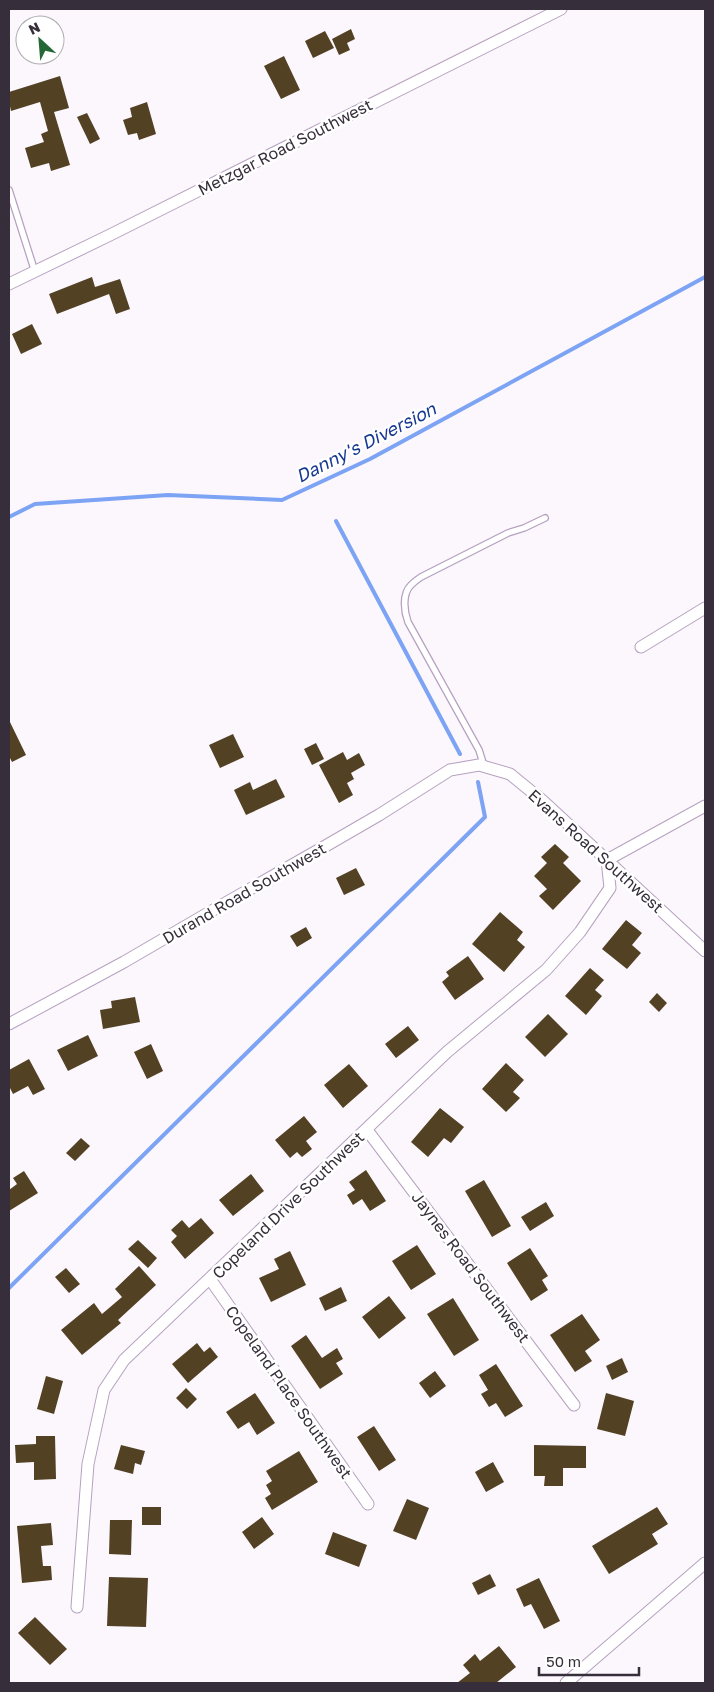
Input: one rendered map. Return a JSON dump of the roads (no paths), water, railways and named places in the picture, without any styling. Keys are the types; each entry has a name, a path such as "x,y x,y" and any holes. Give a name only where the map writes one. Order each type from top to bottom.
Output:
{"street":[{"name":"Metzgar Road Southwest","path":"9,284 561,9"},
{"path":"641,647 705,608"},
{"name":"Evans Road Southwest","path":"481,766 510,774 543,801 705,951"},
{"name":"Durand Road Southwest","path":"9,1024 124,962 322,848 450,770 481,766"},
{"path":"608,860 705,806"},
{"name":"Copeland Drive Southwest","path":"77,1607 88,1464 104,1390 124,1360 447,1052 520,993 552,964 580,932 610,888 608,860"},
{"name":"Jaynes Road Southwest","path":"367,1130 574,1405"},
{"name":"Copeland Place Southwest","path":"210,1279 368,1504"},
{"path":"566,1683 705,1563"}],"lane":[{"path":"9,190 35,272"},
{"path":"481,766 479,750 408,622 404,612 405,599 409,586 421,577 508,533 545,518"}],"waterway":[{"name":"Danny's Diversion","path":"9,517 35,504 168,495 282,500 370,459 705,277"},
{"path":"336,521 460,754"},
{"path":"9,1288 485,817 478,782"}]}
